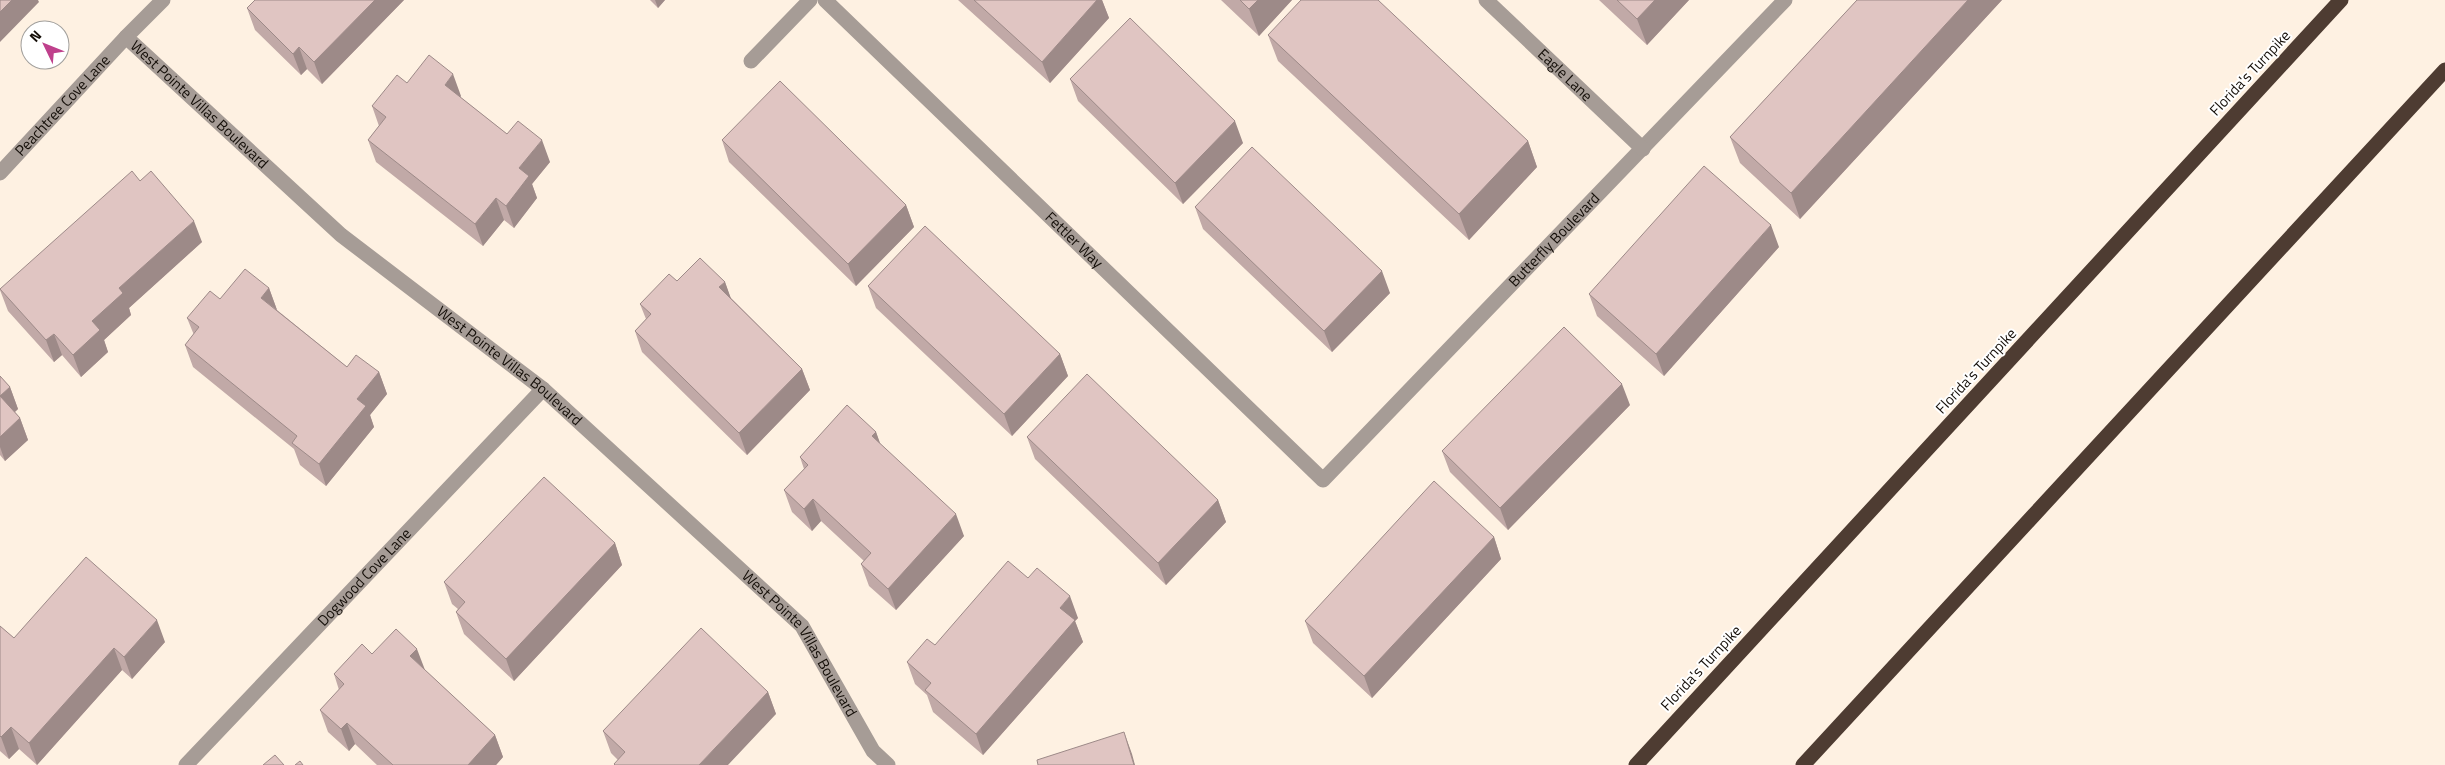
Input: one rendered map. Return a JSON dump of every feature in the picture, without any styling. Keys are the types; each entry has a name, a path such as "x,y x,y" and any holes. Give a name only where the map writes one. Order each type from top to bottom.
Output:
{"highway":[{"name":"Florida's Turnpike","path":"1636,765 2341,0"},
{"path":"1803,765 2445,70"}],"lane":[{"name":"West Pointe Villas Boulevard","path":"163,0 126,38 341,235 543,388 802,626 873,751 888,765"},
{"path":"751,61 810,0"},
{"name":"Fettler Way","path":"825,0 1323,480"},
{"name":"Eagle Lane","path":"1486,0 1643,149"},
{"name":"Butterfly Boulevard","path":"1323,480 1785,0"},
{"name":"Peachtree Cove Lane","path":"0,173 126,38"},
{"name":"Dogwood Cove Lane","path":"186,765 543,388"}],"building":[{"path":"0,0 12,0 0,12"},
{"path":"255,0 375,0 314,62 299,47 293,54 247,8"},
{"path":"974,0 1097,0 1042,62"},
{"path":"1240,0 1258,0 1249,9"},
{"path":"1301,0 1378,0 1528,141 1459,214 1268,35"},
{"path":"1617,0 1655,0 1637,19"},
{"path":"1857,0 1968,0 1791,193 1730,137"},
{"path":"1130,18 1235,121 1175,183 1070,79"},
{"path":"429,55 453,74 445,85 507,134 518,121 542,140 519,168 529,176 506,206 496,198 475,224 368,140 386,117 372,106 397,75 407,83"},
{"path":"780,81 906,205 848,264 722,140"},
{"path":"1252,147 1382,271 1324,331 1195,207"},
{"path":"1704,166 1771,225 1656,354 1589,294"},
{"path":"132,171 140,181 151,171 194,221 119,288 123,293 92,321 100,330 73,355 54,334 46,340 0,289"},
{"path":"925,226 1060,354 1004,414 868,286"},
{"path":"700,258 725,282 719,287 802,369 739,433 635,331 651,314 640,304 669,274 677,281"},
{"path":"245,269 269,288 261,298 347,367 356,355 379,372 357,399 366,406 319,464 292,443 297,436 185,345 199,327 187,318 210,291 220,299"},
{"path":"1564,327 1622,384 1500,508 1442,451"},
{"path":"1087,374 1218,500 1158,563 1027,437"},
{"path":"0,376 10,387 0,396"},
{"path":"0,396 20,418 0,437"},
{"path":"847,405 876,432 872,436 956,514 888,589 861,564 871,553 813,499 804,509 784,490 808,465 800,457"},
{"path":"544,477 615,543 506,659 456,612 465,602 444,582"},
{"path":"1434,481 1494,537 1364,676 1305,621"},
{"path":"86,557 157,620 124,657 114,648 29,743 11,727 1,737 0,626 14,638"},
{"path":"1008,561 1028,578 1037,568 1070,596 1060,608 1075,620 976,734 925,690 931,683 907,662 927,639 935,645"},
{"path":"701,628 768,692 699,765 615,765 625,752 603,731"},
{"path":"396,629 417,649 410,656 495,735 468,765 393,765 347,723 341,729 320,710 344,684 334,674 362,644 372,654"},
{"path":"1124,732 1134,765 1038,765 1037,760"},
{"path":"275,755 284,765 263,765"},
{"path":"300,761 303,765 295,765"}]}
